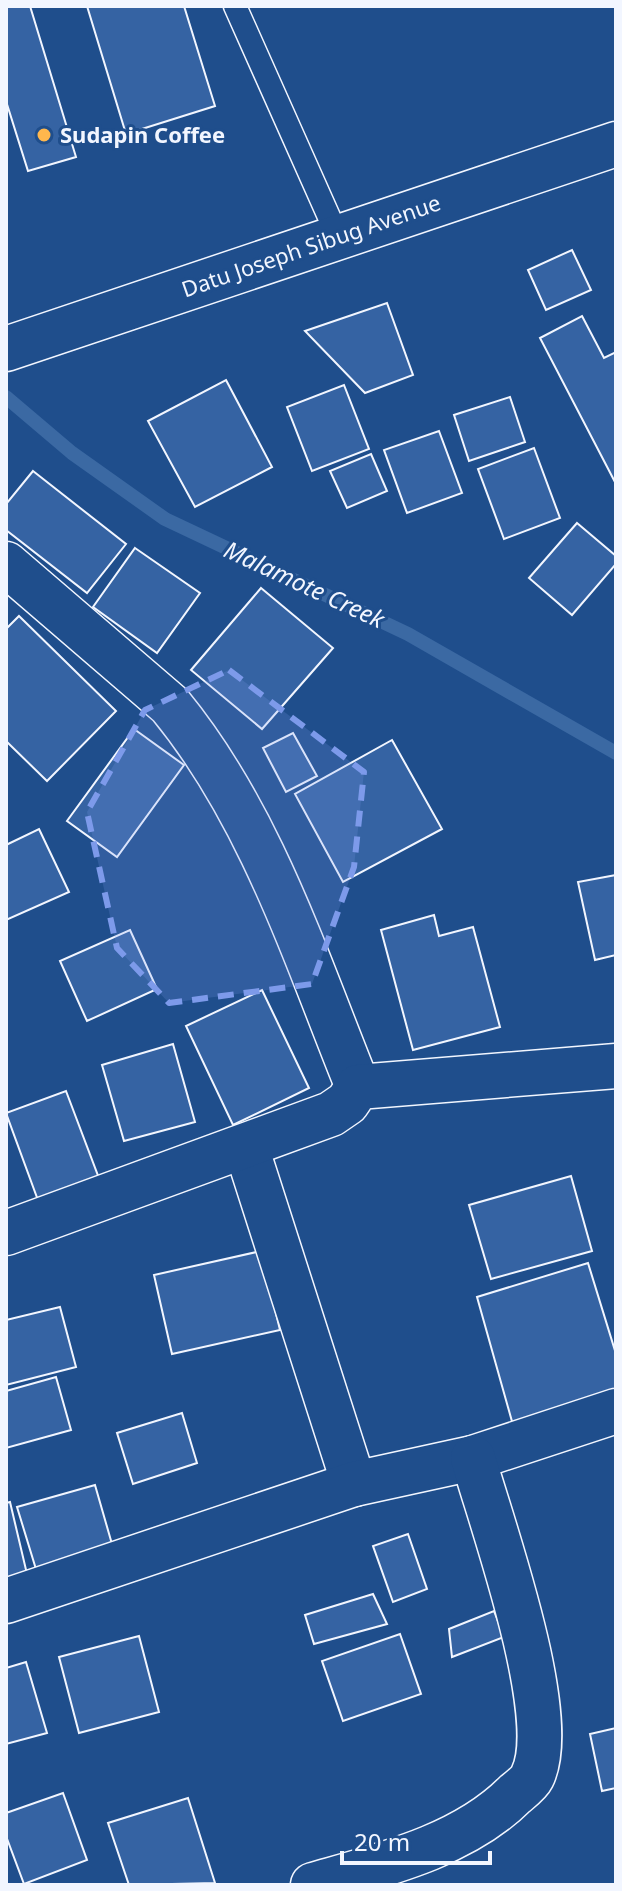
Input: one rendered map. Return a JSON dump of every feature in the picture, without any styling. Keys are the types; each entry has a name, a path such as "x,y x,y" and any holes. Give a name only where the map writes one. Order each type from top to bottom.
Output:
{"street":[{"name":"Datu Joseph Sibug Avenue","path":"6,349 616,144"},
{"path":"6,564 170,705 192,732 261,847 358,1087"},
{"path":"358,1087 616,1066"},
{"path":"6,1233 331,1114 347,1103 358,1087"},
{"path":"246,1147 354,1484"},
{"path":"6,1601 354,1484 473,1458 616,1411"},
{"path":"313,1885 468,1833 501,1808 532,1777 542,1738 535,1678 473,1458"}],"lane":[{"path":"235,6 338,237"}],"highlighted area":[{"path":"229,670 364,772 354,867 312,984 169,1003 117,948 87,812 145,710"}],"building":[{"path":"6,6 30,6 76,157 28,171 6,101"},
{"path":"87,6 184,6 215,106 126,134"},
{"path":"572,250 591,290 546,310 528,270"},
{"path":"387,303 413,375 365,393 305,331"},
{"path":"582,316 604,358 616,352 616,484 540,338"},
{"path":"226,380 272,467 195,507 148,421"},
{"path":"344,385 369,449 312,471 287,407"},
{"path":"510,397 525,442 469,461 454,415"},
{"path":"439,431 462,493 407,513 384,450"},
{"path":"534,448 560,518 504,539 478,469"},
{"path":"371,454 387,491 347,508 330,471"},
{"path":"33,471 126,544 87,593 6,530 6,504"},
{"path":"577,523 616,556 616,564 572,615 529,578"},
{"path":"135,548 200,593 157,653 93,607"},
{"path":"261,588 333,648 262,729 191,670"},
{"path":"19,616 116,711 47,781 6,741 6,629"},
{"path":"134,729 184,765 117,857 67,821"},
{"path":"293,733 317,776 286,792 263,748"},
{"path":"392,740 442,829 343,882 295,794"},
{"path":"39,829 69,892 6,920 6,845"},
{"path":"616,875 616,955 595,960 578,882"},
{"path":"434,915 439,936 473,927 500,1027 413,1050 381,930"},
{"path":"130,930 157,989 87,1021 60,961"},
{"path":"262,990 309,1088 233,1125 186,1026"},
{"path":"173,1044 195,1122 124,1141 102,1065"},
{"path":"66,1091 100,1181 39,1203 6,1113"},
{"path":"571,1176 592,1251 491,1279 469,1205"},
{"path":"261,1251 280,1330 172,1354 154,1275"},
{"path":"588,1263 616,1354 616,1391 513,1425 477,1297"},
{"path":"60,1307 76,1367 6,1385 6,1320"},
{"path":"56,1377 71,1430 6,1448 6,1391"},
{"path":"182,1413 197,1463 133,1484 117,1433"},
{"path":"95,1485 116,1558 39,1579 17,1507"},
{"path":"10,1502 27,1574 6,1579 6,1503"},
{"path":"408,1534 427,1589 393,1602 373,1546"},
{"path":"373,1594 387,1624 314,1644 305,1615"},
{"path":"494,1611 504,1637 452,1657 449,1629"},
{"path":"400,1634 421,1694 343,1721 322,1661"},
{"path":"139,1636 159,1712 79,1733 59,1657"},
{"path":"26,1662 47,1733 6,1744 6,1668"},
{"path":"616,1728 616,1788 602,1791 590,1734"},
{"path":"63,1793 87,1860 24,1884 6,1836 6,1813"},
{"path":"188,1798 215,1883 129,1885 108,1823"}],"waterway":[{"name":"Malamote Creek","path":"6,397 72,453 165,519 408,634 616,753"}],"place":[{"name":"Sudapin Coffee","path":"44,135"}]}
